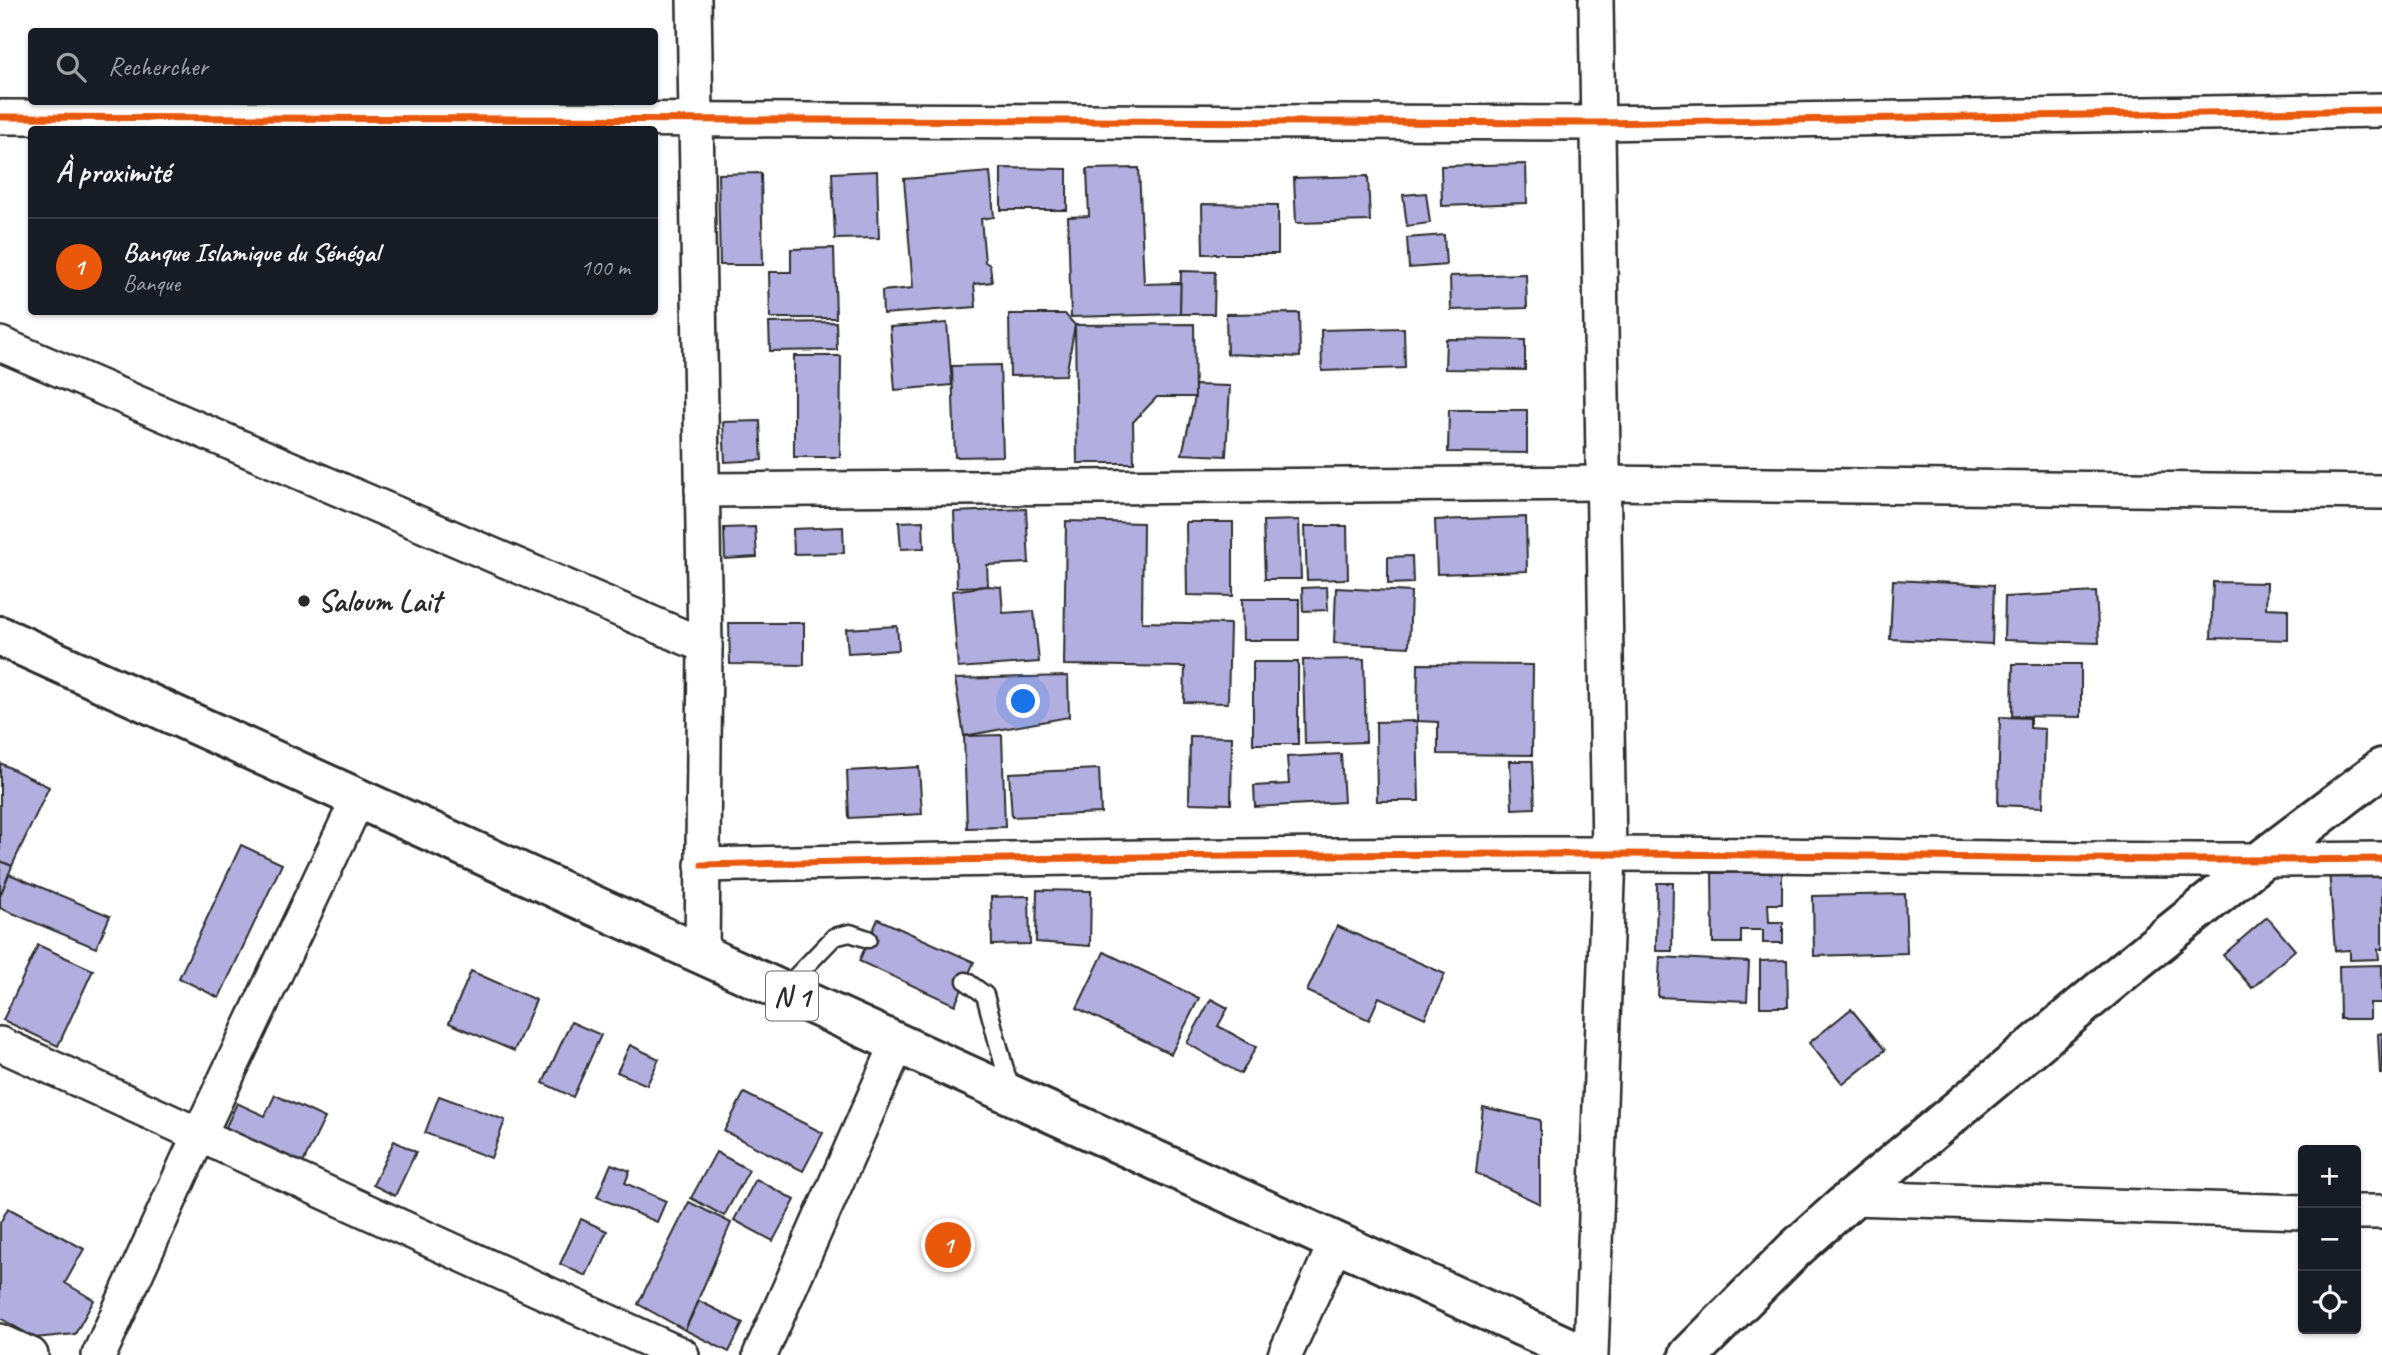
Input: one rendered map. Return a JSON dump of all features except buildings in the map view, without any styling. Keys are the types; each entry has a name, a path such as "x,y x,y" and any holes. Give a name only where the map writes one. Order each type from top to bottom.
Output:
{"main road":[{"name":"N 1","path":"0,636 1585,1355"},
{"path":"1689,1355 1794,1250 1852,1198 2126,969 2260,861 2382,768"}],"street":[{"path":"694,0 705,646 702,954"},
{"path":"1591,1355 1609,854 1596,0"},
{"path":"0,117 1598,123 2382,110"},
{"path":"0,344 705,646"},
{"path":"702,490 1604,483 2382,492"},
{"path":"99,1355 200,1133 358,799"},
{"path":"702,865 1111,856 1609,854 2260,861 2382,859"},
{"path":"0,1044 682,1355"},
{"path":"760,1355 897,1045"},
{"path":"1852,1198 2298,1212"},
{"path":"2361,1212 2382,1212"},
{"path":"1285,1355 1336,1242"},
{"path":"0,1341 31,1355"}],"lane":[{"path":"782,991 834,937 850,933 868,939"},
{"path":"966,981 985,995 1012,1096"}],"cycle path":[{"path":"0,117 1598,123 2382,110"},
{"path":"702,865 1493,854 2382,859"}],"place":[{"name":"Saloum Lait","path":"304,601"},
{"name":"Banque Islamique du Sénégal","path":"948,1245"}]}
